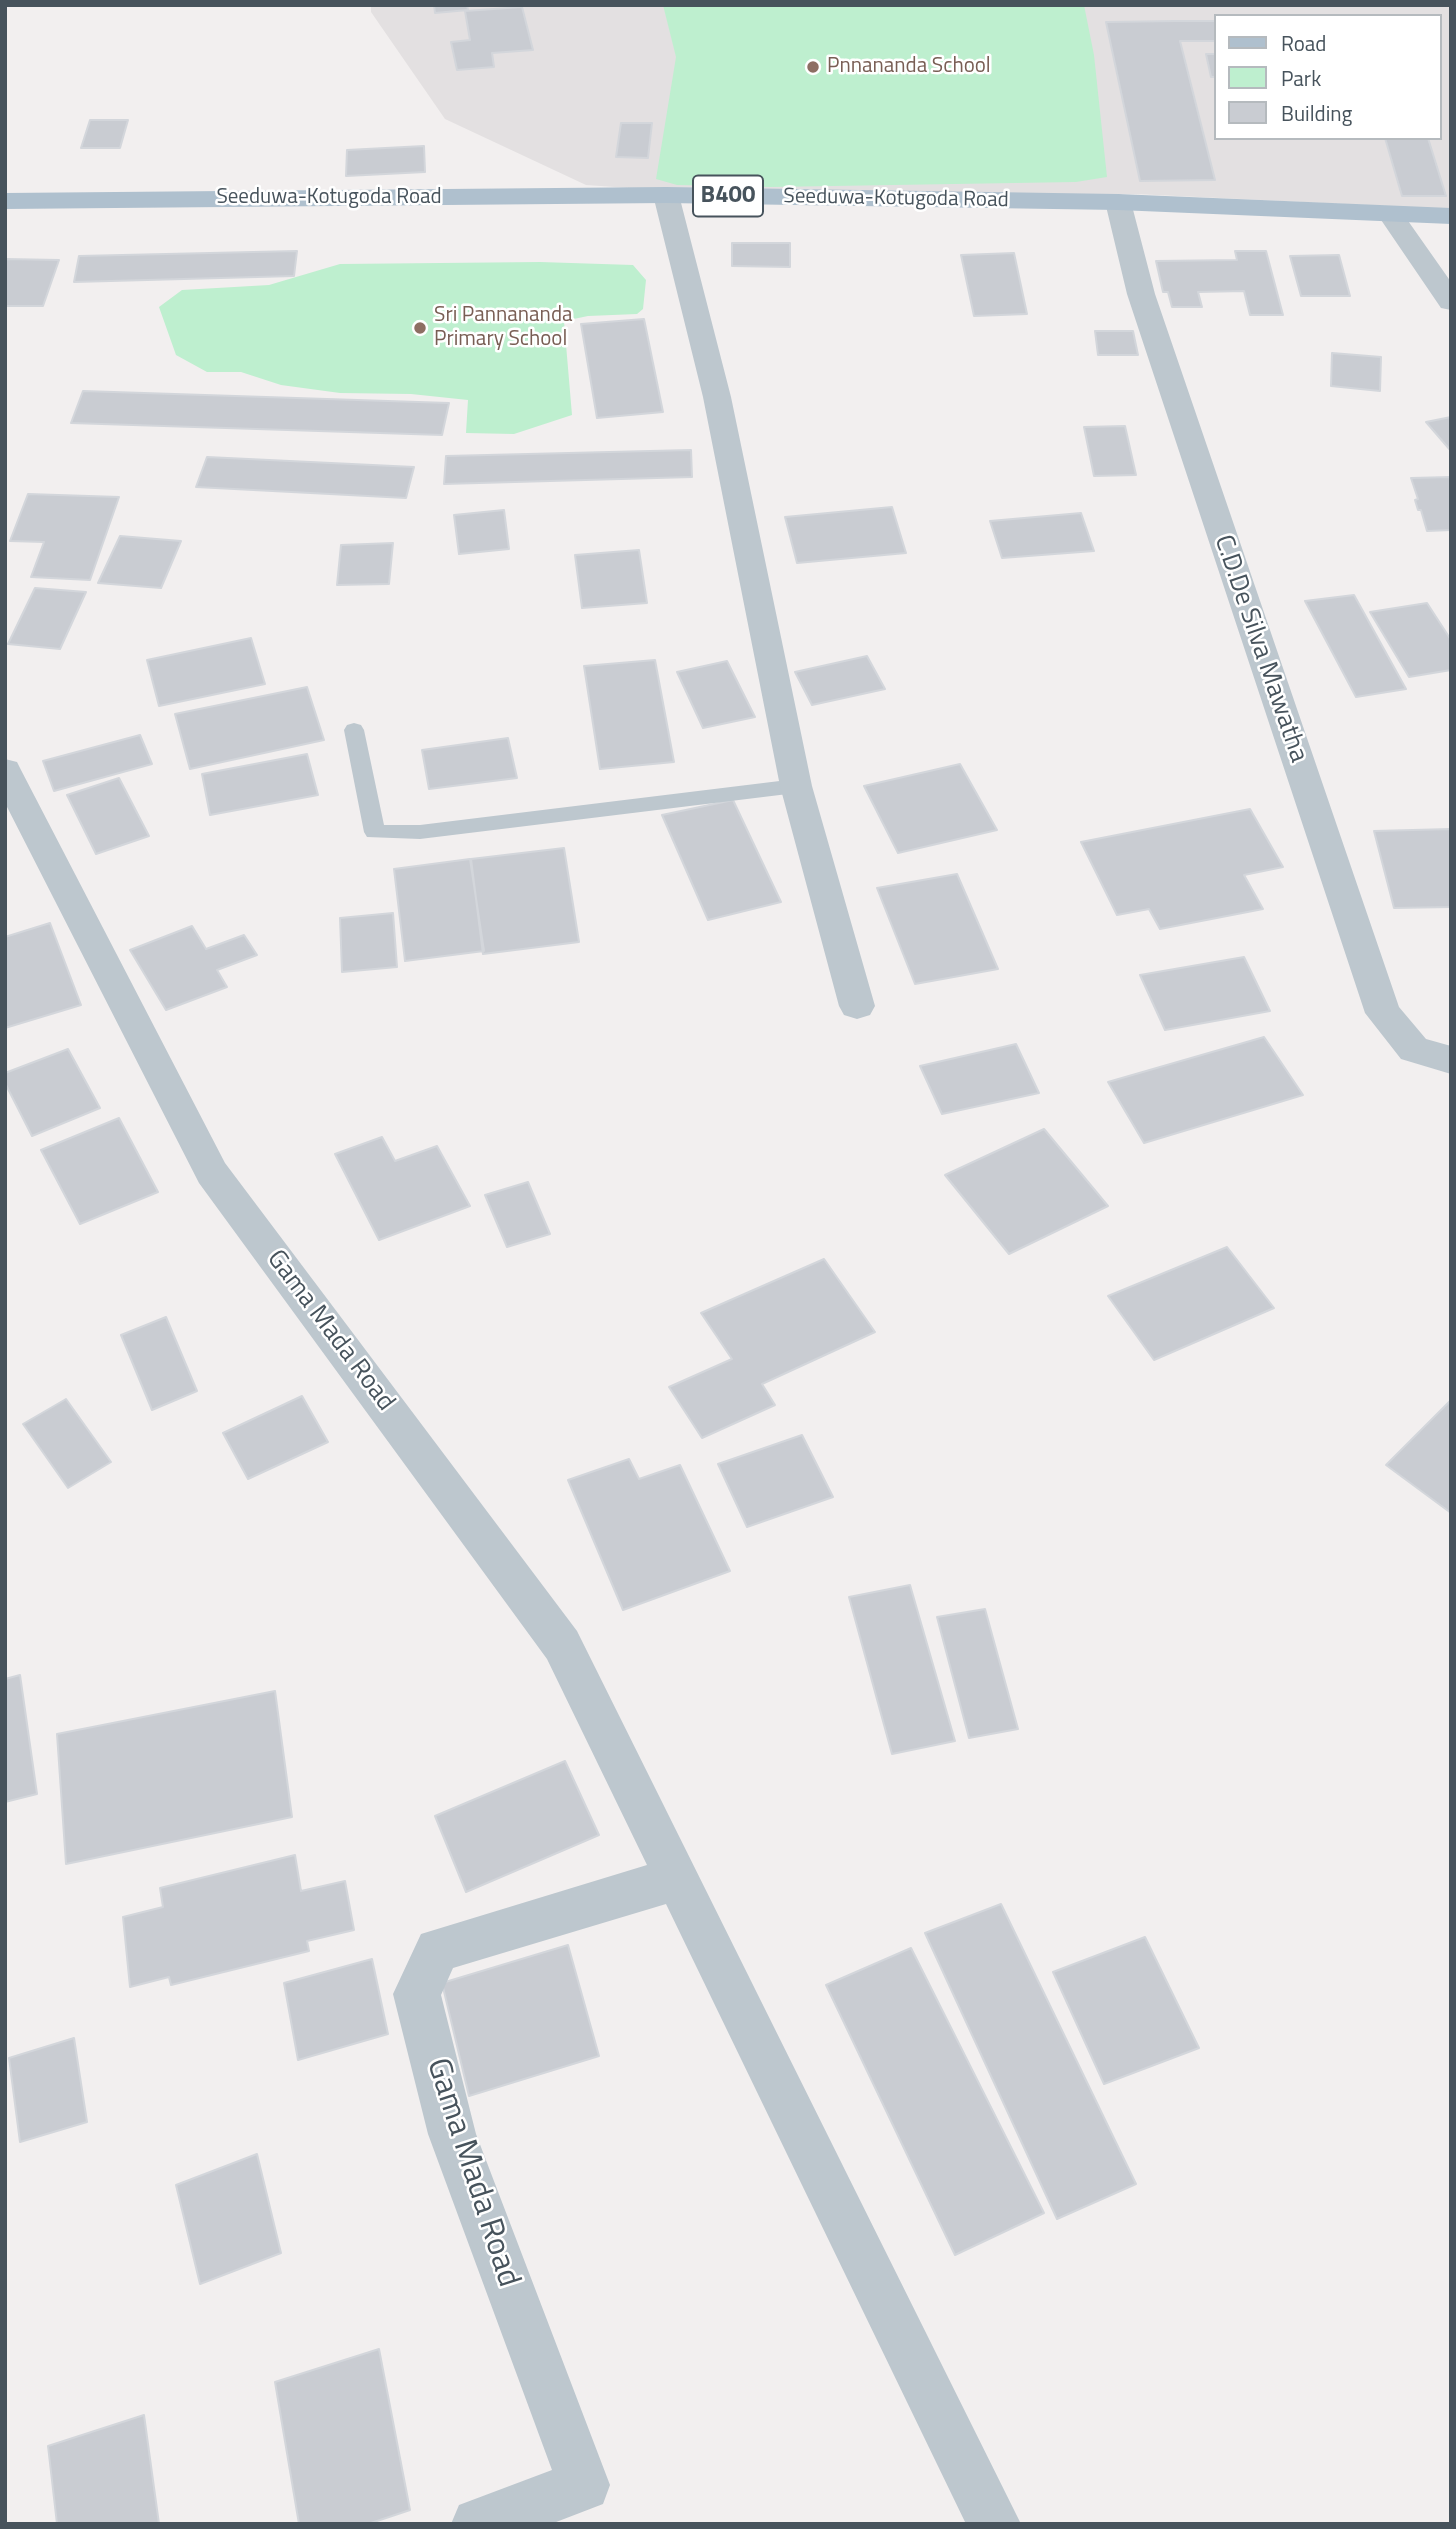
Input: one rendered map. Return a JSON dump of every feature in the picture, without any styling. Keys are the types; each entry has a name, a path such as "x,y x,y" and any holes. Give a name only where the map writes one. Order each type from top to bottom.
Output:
{"main road":[{"name":"Seeduwa-Kotugoda Road","path":"5,201 666,195 1118,202 1451,216"}],"street":[{"path":"666,195 717,397 796,786 857,1006"},
{"name":"C.D.De Silva Mawatha","path":"1118,202 1141,294 1383,1013 1414,1049 1451,1060"},
{"path":"1390,214 1451,302"},
{"name":"Gama Mada Road","path":"5,770 212,1173 562,1644 994,2524"},
{"name":"Gama Mada Road","path":"478,2524 584,2485 452,2134 417,1994 437,1950 678,1878"}],"lane":[{"path":"354,730 375,832 420,832 796,786"}],"shaded area":[{"name":"Pnnananda School","path":"371,5 1451,5 1451,209 1135,194 729,195 586,185 445,119 371,12"}],"green space":[{"path":"663,5 1084,5 1094,55 1107,177 1076,182 771,187 677,185 656,179 676,57"},
{"path":"540,262 633,265 646,280 643,309 637,314 588,316 564,321 572,415 514,434 466,433 468,400 411,394 340,393 281,385 241,372 207,372 176,355 159,307 182,290 269,285 340,264"}],"building":[{"path":"434,5 467,5 468,10 435,13"},
{"path":"522,7 533,50 492,53 494,67 457,70 451,42 470,40 465,11"},
{"path":"1214,21 1214,41 1180,41 1215,180 1140,181 1106,22"},
{"path":"1206,54 1214,54 1214,77 1211,77"},
{"path":"90,120 128,120 120,148 81,148"},
{"path":"621,123 652,123 648,158 616,157"},
{"path":"1386,140 1429,140 1446,196 1402,196"},
{"path":"424,146 425,172 346,176 347,150"},
{"path":"732,243 790,243 790,267 732,266"},
{"path":"297,251 294,276 74,282 79,256"},
{"path":"1235,251 1266,251 1283,315 1250,315 1244,291 1198,292 1202,307 1172,307 1168,292 1163,292 1156,261 1237,260"},
{"path":"1014,253 1027,314 974,316 961,255"},
{"path":"1339,255 1350,296 1301,296 1290,256"},
{"path":"5,259 59,260 43,306 5,306"},
{"path":"644,319 663,412 597,418 581,324"},
{"path":"1095,331 1133,331 1138,355 1098,355"},
{"path":"1332,353 1381,357 1380,391 1331,386"},
{"path":"83,391 449,403 442,435 71,423"},
{"path":"1451,417 1451,451 1426,422"},
{"path":"1125,426 1136,475 1094,476 1084,427"},
{"path":"691,450 692,477 444,484 446,456"},
{"path":"207,457 414,467 406,498 196,487"},
{"path":"1451,477 1451,530 1427,531 1421,510 1418,510 1415,500 1418,499 1411,478"},
{"path":"28,494 119,497 90,580 31,577 44,542 10,541"},
{"path":"892,507 906,553 797,563 785,517"},
{"path":"504,510 509,549 459,554 454,515"},
{"path":"1081,513 1094,551 1002,558 990,521"},
{"path":"120,536 181,541 161,588 98,583"},
{"path":"393,543 389,584 337,585 341,545"},
{"path":"639,550 647,603 582,608 575,555"},
{"path":"35,588 86,592 60,649 8,644"},
{"path":"1354,595 1406,689 1356,697 1305,601"},
{"path":"1427,603 1451,640 1451,670 1409,677 1370,612"},
{"path":"251,638 265,684 159,706 147,660"},
{"path":"867,656 885,689 812,705 795,672"},
{"path":"655,660 674,762 600,769 584,666"},
{"path":"727,661 755,717 703,728 677,672"},
{"path":"307,687 324,740 190,769 175,714"},
{"path":"140,735 152,764 54,791 43,761"},
{"path":"508,738 517,778 429,789 422,750"},
{"path":"307,754 318,795 210,815 202,774"},
{"path":"960,764 997,830 898,853 864,786"},
{"path":"119,778 149,836 96,854 67,795"},
{"path":"733,800 781,902 708,920 662,815"},
{"path":"1250,809 1283,867 1244,875 1263,909 1160,929 1149,909 1117,915 1081,842"},
{"path":"1451,829 1451,907 1394,908 1374,831"},
{"path":"564,848 579,942 483,954 471,859"},
{"path":"470,859 484,951 405,961 394,869"},
{"path":"957,874 998,969 915,984 877,888"},
{"path":"393,913 397,967 342,972 340,918"},
{"path":"50,923 81,1005 5,1028 5,937"},
{"path":"192,926 206,949 244,935 257,955 217,970 227,987 166,1010 130,950"},
{"path":"1244,957 1270,1011 1165,1030 1140,975"},
{"path":"1264,1037 1303,1095 1144,1143 1108,1082"},
{"path":"1016,1044 1039,1093 942,1114 920,1066"},
{"path":"68,1049 100,1108 32,1136 5,1083 5,1073"},
{"path":"119,1118 158,1192 80,1224 41,1150"},
{"path":"1044,1129 1108,1206 1009,1254 945,1175"},
{"path":"382,1137 395,1161 437,1146 470,1206 379,1240 335,1154"},
{"path":"528,1182 550,1234 507,1247 485,1195"},
{"path":"1227,1247 1274,1308 1154,1360 1108,1296"},
{"path":"824,1259 875,1332 762,1384 775,1405 702,1438 669,1387 732,1359 701,1313"},
{"path":"166,1317 197,1391 152,1410 121,1335"},
{"path":"302,1396 328,1442 248,1479 223,1433"},
{"path":"66,1399 111,1462 68,1488 23,1424"},
{"path":"1451,1400 1451,1513 1386,1465"},
{"path":"802,1435 833,1497 747,1527 718,1464"},
{"path":"629,1459 639,1479 680,1465 730,1571 623,1610 568,1480"},
{"path":"910,1585 955,1741 892,1754 849,1597"},
{"path":"985,1609 1018,1729 969,1738 937,1617"},
{"path":"20,1675 37,1794 5,1802 5,1679"},
{"path":"275,1691 292,1817 66,1864 57,1734"},
{"path":"565,1761 599,1835 466,1892 435,1816"},
{"path":"295,1855 301,1891 345,1881 354,1930 307,1941 309,1951 171,1985 169,1977 130,1987 123,1917 163,1907 160,1888"},
{"path":"1001,1904 1136,2184 1057,2219 925,1933"},
{"path":"1145,1937 1199,2048 1104,2084 1053,1972"},
{"path":"568,1945 599,2056 469,2096 442,1983"},
{"path":"911,1948 1044,2213 955,2255 826,1985"},
{"path":"372,1959 388,2034 298,2060 284,1983"},
{"path":"74,2038 87,2122 20,2142 9,2058"},
{"path":"257,2154 281,2253 200,2284 176,2185"},
{"path":"379,2349 410,2510 368,2524 299,2524 275,2382"},
{"path":"144,2415 159,2524 57,2524 48,2446"}],"place":[{"name":"Pnnananda School","path":"813,67"},
{"name":"Sri Pannananda Primary School","path":"420,328"}]}
